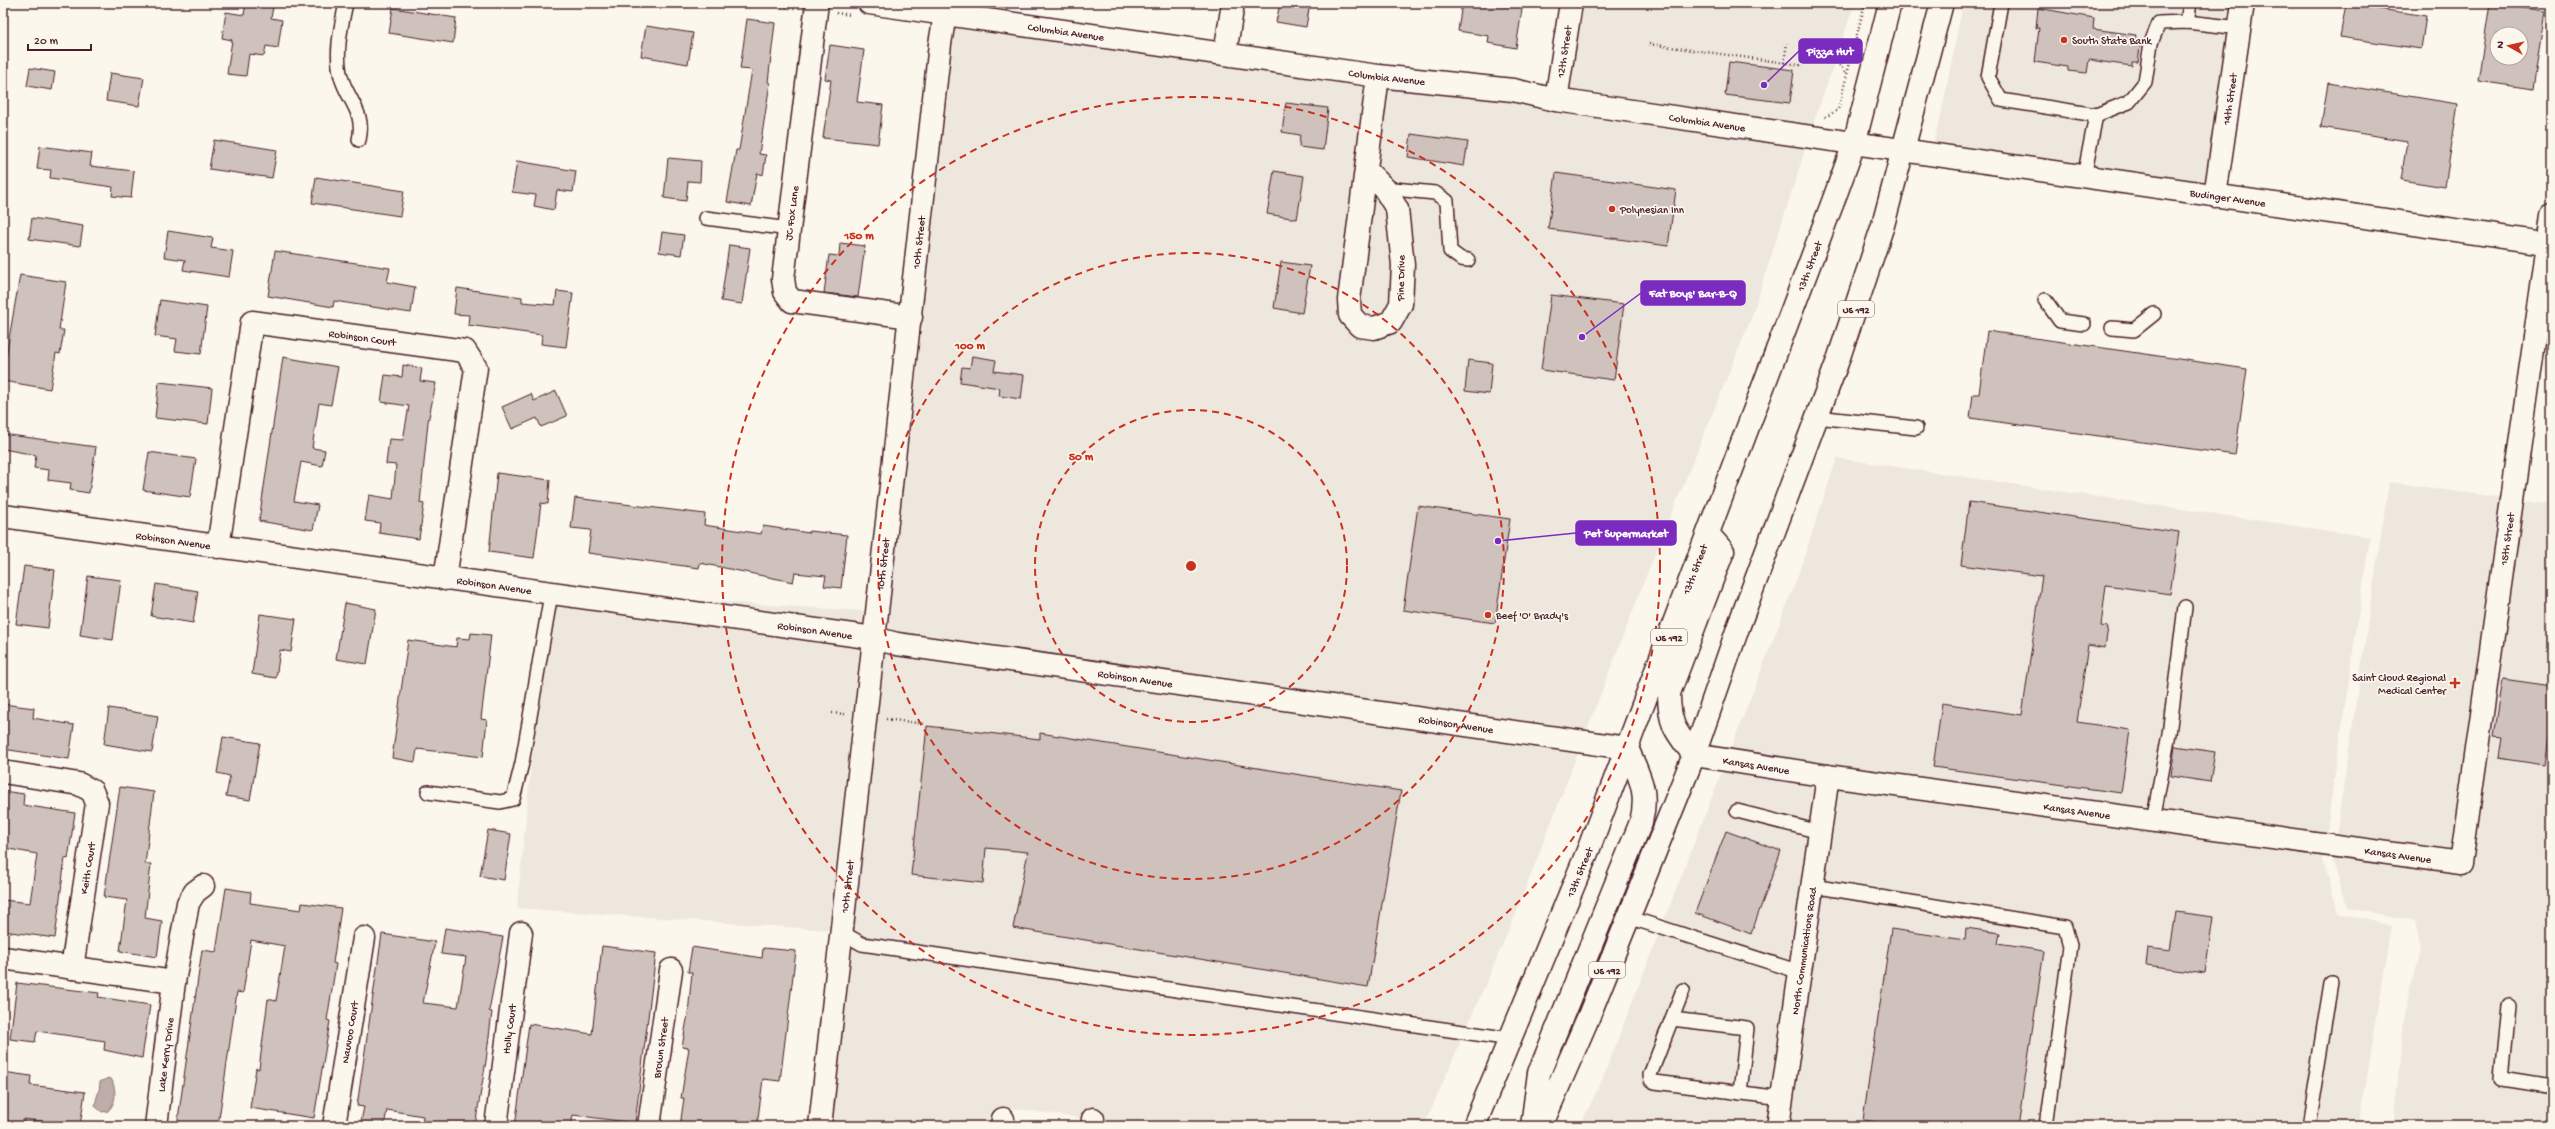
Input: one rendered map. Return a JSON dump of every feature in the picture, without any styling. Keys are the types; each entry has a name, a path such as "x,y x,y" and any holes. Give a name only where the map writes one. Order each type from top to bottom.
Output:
{"main road":[{"name":"JC Fox Lane","path":"817,3 783,279 785,292 792,301 911,317"},
{"name":"Columbia Avenue","path":"869,3 946,9 1225,54 1378,76 1513,90 1556,100 1904,150"},
{"path":"1225,54 1233,3"},
{"name":"12th Street","path":"1556,100 1571,3"},
{"name":"13th Street","path":"1474,1126 1552,941 1627,748 1854,144 1890,3"},
{"name":"US 192","path":"1540,1126 1588,1018 1694,755 1739,625 1862,293 1904,150 1942,3"},
{"name":"14th Street","path":"2215,196 2243,3"},
{"name":"10th Street","path":"820,1126 911,317 940,44 946,9"},
{"name":"Pine Drive","path":"1366,170 1384,188 1397,208 1403,264 1401,304 1391,322 1374,328 1360,326 1350,315 1349,300 1378,76"},
{"name":"Budinger Avenue","path":"1904,150 2550,244"},
{"name":"15th Street","path":"2461,863 2550,244 2552,215"},
{"name":"Robinson Court","path":"218,547 252,322 465,351 476,368 445,579"},
{"name":"Robinson Avenue","path":"3,516 551,594 874,638 897,644 1627,748"},
{"path":"1694,755 1674,730 1670,712 1670,693 1723,550 1708,534"},
{"path":"1532,1126 1539,1073 1641,822 1646,804 1644,789 1627,748"},
{"name":"Kansas Avenue","path":"1694,755 1828,776 2461,863"},
{"name":"Keith Court","path":"3,772 79,784 92,791 97,803 72,968"},
{"name":"North Communications Road","path":"1778,1126 1828,776"},
{"name":"Lake Kerry Drive","path":"156,1126 174,982 188,903 195,892 203,886"},
{"name":"Holly Court","path":"496,1126 521,933"},
{"name":"Nauvoo Court","path":"334,1126 364,938"},
{"path":"3,958 174,982"},
{"name":"Brown Street","path":"649,1126 671,970"}],"lane":[{"path":"346,3 340,39 340,67 342,79 361,122 359,140"},
{"path":"2001,3 1988,77 2001,100 2096,115 2128,102 2145,82 2152,43 2159,23 2187,22 2240,28"},
{"path":"2187,22 2190,3"},
{"path":"2084,176 2096,115"},
{"path":"1384,188 1435,193 1447,201 1450,251 1461,259 1468,260"},
{"path":"706,218 790,229"},
{"path":"2045,300 2060,321 2084,324"},
{"path":"2112,328 2134,330 2154,314"},
{"path":"1817,417 1916,428"},
{"path":"428,792 500,802 514,799 522,763 551,594"},
{"path":"2153,821 2169,734 2184,607"},
{"path":"1737,810 1820,832"},
{"path":"1812,886 2065,927 2070,946 2046,1126"},
{"path":"1628,917 1800,972"},
{"path":"842,932 862,944 1511,1039"},
{"path":"2308,1126 2331,982"},
{"path":"1683,990 1650,1075 1651,1080 1655,1082 1782,1098"},
{"path":"2509,1006 2502,1078 2552,1086"},
{"path":"1672,1019 1747,1028 1740,1093"}],"path":[{"path":"1822,119 1838,110 1865,3"},
{"path":"1784,63 1787,43"},
{"path":"1649,44 1800,65 1805,52 1822,53 1840,65 1846,74"}],"shaded area":[{"path":"1583,3 1855,3 1812,127 1570,91"},
{"path":"1963,3 2231,3 2205,183 1933,143 1941,115"},
{"path":"955,27 1377,86 1511,101 1542,108 1806,147 1751,319 1647,574 1515,916 1424,1126 1137,1126 1002,1107 999,1126 832,1126"},
{"path":"1837,458 2370,537 2322,861 2339,913 2392,926 2359,1126 2300,1121 2281,1126 1580,1126 1602,1080 1796,581"},
{"name":"Saint Cloud Regional Medical Center","path":"2389,482 2552,505 2552,1126 2393,1126 2404,1018 2421,950 2415,921 2347,908 2332,862"},
{"path":"548,591 864,611 829,930 517,908"},
{"path":"108,1078 112,1080 115,1096 111,1108 108,1111 102,1112 95,1106 100,1082"}],"building":[{"path":"246,3 273,7 271,18 282,20 278,48 266,46 264,56 249,54 246,76 227,74 232,40 222,38 226,12 244,15"},
{"path":"1280,3 1310,3 1306,27 1276,22"},
{"path":"1462,3 1523,3 1516,48 1488,43 1489,36 1458,31"},
{"path":"2490,3 2545,11 2533,89 2478,81"},
{"path":"2346,4 2426,16 2421,49 2340,37"},
{"path":"393,8 456,18 453,43 389,33"},
{"path":"2038,8 2094,18 2093,29 2136,35 2135,39 2141,40 2138,62 2132,62 2132,66 2089,60 2087,73 2068,71 2068,67 2035,62 2039,28 2036,28"},
{"path":"747,19 775,23 768,82 770,83 759,154 766,155 763,175 757,173 751,206 727,202 736,150 739,150 752,70 740,69"},
{"path":"646,26 693,33 688,64 641,56"},
{"path":"830,45 864,50 857,102 883,105 878,144 823,138 831,80 825,79"},
{"path":"1729,62 1794,70 1790,103 1725,95"},
{"path":"30,68 55,72 52,90 27,86"},
{"path":"110,73 144,78 139,106 106,101"},
{"path":"2328,83 2458,104 2445,187 2401,180 2407,141 2321,127"},
{"path":"1286,103 1328,108 1323,150 1299,147 1300,135 1282,132"},
{"path":"1411,134 1468,142 1464,166 1408,157"},
{"path":"214,140 277,150 272,178 209,169"},
{"path":"40,146 92,153 90,166 134,171 131,198 112,196 113,187 50,178 51,170 37,169"},
{"path":"668,158 701,161 700,182 688,181 686,201 664,198"},
{"path":"517,161 576,171 573,192 557,190 554,210 534,206 536,195 512,192"},
{"path":"1274,171 1304,176 1297,219 1267,214"},
{"name":"Polynesian Inn","path":"1556,173 1676,190 1668,246 1548,229"},
{"path":"316,177 404,191 400,216 312,203"},
{"path":"32,218 83,226 80,246 29,239"},
{"path":"168,231 213,238 211,248 233,251 229,277 183,270 185,260 164,257"},
{"path":"662,232 684,235 681,255 659,252"},
{"path":"840,243 865,246 858,297 824,293 829,255 839,256"},
{"path":"729,245 750,248 742,304 721,301"},
{"path":"275,251 390,268 387,282 415,287 411,313 334,301 333,307 268,296"},
{"path":"1281,262 1310,266 1302,313 1274,308"},
{"path":"20,275 66,282 59,330 64,330 60,354 56,353 50,389 3,381 3,356 6,356"},
{"path":"457,288 522,297 522,302 555,305 557,291 573,293 566,347 541,344 542,335 468,325 469,315 454,314"},
{"path":"1551,295 1624,304 1614,380 1541,370"},
{"path":"160,300 207,307 201,354 175,351 177,339 155,336"},
{"path":"1987,331 2247,369 2235,455 1970,418 1973,394 1979,394"},
{"path":"972,356 996,360 994,371 1024,375 1021,399 999,396 1000,388 960,382 962,367 970,368"},
{"path":"283,357 338,367 331,405 319,403 312,448 325,450 322,466 301,462 294,501 318,505 313,530 259,521"},
{"path":"1468,360 1492,363 1489,394 1465,391"},
{"path":"403,365 422,368 420,381 436,383 428,422 420,503 424,504 419,539 379,533 380,523 365,521 369,495 393,499 396,465 386,464 389,439 403,440 409,406 381,402 385,375 402,377"},
{"path":"159,382 212,388 208,424 155,418"},
{"path":"556,391 567,416 541,427 537,418 512,429 502,407 531,394 534,401"},
{"path":"3,434 96,447 89,493 70,490 71,483 48,480 49,470 34,468 36,455 3,449"},
{"path":"149,452 196,459 190,497 143,490"},
{"path":"497,473 550,480 548,504 541,503 534,558 489,552"},
{"path":"575,498 705,514 704,525 761,534 763,526 809,533 809,531 847,535 841,588 824,586 826,576 795,573 793,582 700,563 699,568 588,553 591,530 571,528"},
{"path":"1969,502 2179,532 2170,594 2106,585 2101,626 2108,627 2105,648 2088,645 2077,722 2130,730 2121,793 1933,767 1942,703 2022,715 2042,576 1961,565"},
{"path":"1418,506 1510,519 1495,623 1403,610"},
{"path":"24,566 55,570 48,628 16,624"},
{"path":"88,576 121,580 113,640 80,635"},
{"path":"156,584 198,591 193,623 151,616"},
{"path":"345,603 376,609 367,664 336,659"},
{"path":"260,614 296,619 291,652 280,650 276,678 252,674"},
{"path":"471,633 491,635 481,719 487,720 483,757 417,749 415,762 392,758 408,640 456,647 457,638 470,639"},
{"path":"2503,679 2552,686 2552,707 2544,765 2499,758 2502,738 2494,737"},
{"path":"3,704 34,708 33,718 74,725 69,759 3,749"},
{"path":"109,708 158,716 152,752 104,744"},
{"path":"927,726 1040,739 1040,733 1401,791 1368,987 1013,928 1028,852 986,848 983,883 911,875"},
{"path":"223,737 260,743 250,800 226,796 230,776 217,773"},
{"path":"2175,746 2215,752 2210,782 2171,776"},
{"path":"120,787 154,792 145,864 151,864 145,918 162,921 157,957 120,951 127,900 104,897"},
{"path":"3,791 24,794 23,805 75,813 68,859 65,858 55,938 3,931 3,900 30,903 37,854 3,848"},
{"path":"488,830 511,834 504,880 480,876"},
{"path":"1726,831 1781,851 1751,934 1695,913"},
{"path":"226,888 251,892 250,903 301,910 302,903 341,908 333,963 336,964 327,1020 330,1021 314,1118 250,1108 256,1068 259,1069 268,999 276,1001 285,946 251,940 243,993 237,992 218,1126 177,1126 202,950 216,952"},
{"path":"2176,912 2213,917 2205,973 2146,965 2148,948 2170,951"},
{"path":"445,928 503,937 489,1011 492,1012 486,1061 475,1126 422,1126 423,1116 387,1110 384,1126 360,1126 364,1107 357,1106 382,934 435,942 423,1003 458,1007 466,957 441,954"},
{"path":"1966,928 2000,933 1998,944 2044,951 2018,1126 1902,1126 1863,1120 1891,929 1965,940"},
{"path":"602,946 656,953 635,1123 573,1115 571,1126 515,1126 529,1024 592,1034"},
{"path":"692,947 762,958 763,948 796,951 780,1081 763,1079 757,1126 680,1126 684,1098 681,1098 689,1048 682,1047 688,1014 692,972 688,972"},
{"path":"17,983 99,993 98,997 150,1005 142,1058 104,1050 105,1041 37,1031 35,1042 10,1039"},
{"path":"3,1072 31,1076 30,1085 85,1092 80,1126 24,1119 23,1126 3,1126"}],"place":[{"name":"South State Bank","path":"2064,40"},
{"name":"Pizza Hut","path":"1764,85"},
{"name":"Polynesian Inn","path":"1612,209"},
{"name":"Fat Boys' Bar-B-Q","path":"1582,337"},
{"name":"Pet Supermarket","path":"1498,541"},
{"name":"Beef 'O' Brady's","path":"1488,615"},
{"name":"Saint Cloud Regional Medical Center","path":"2455,683"}]}
